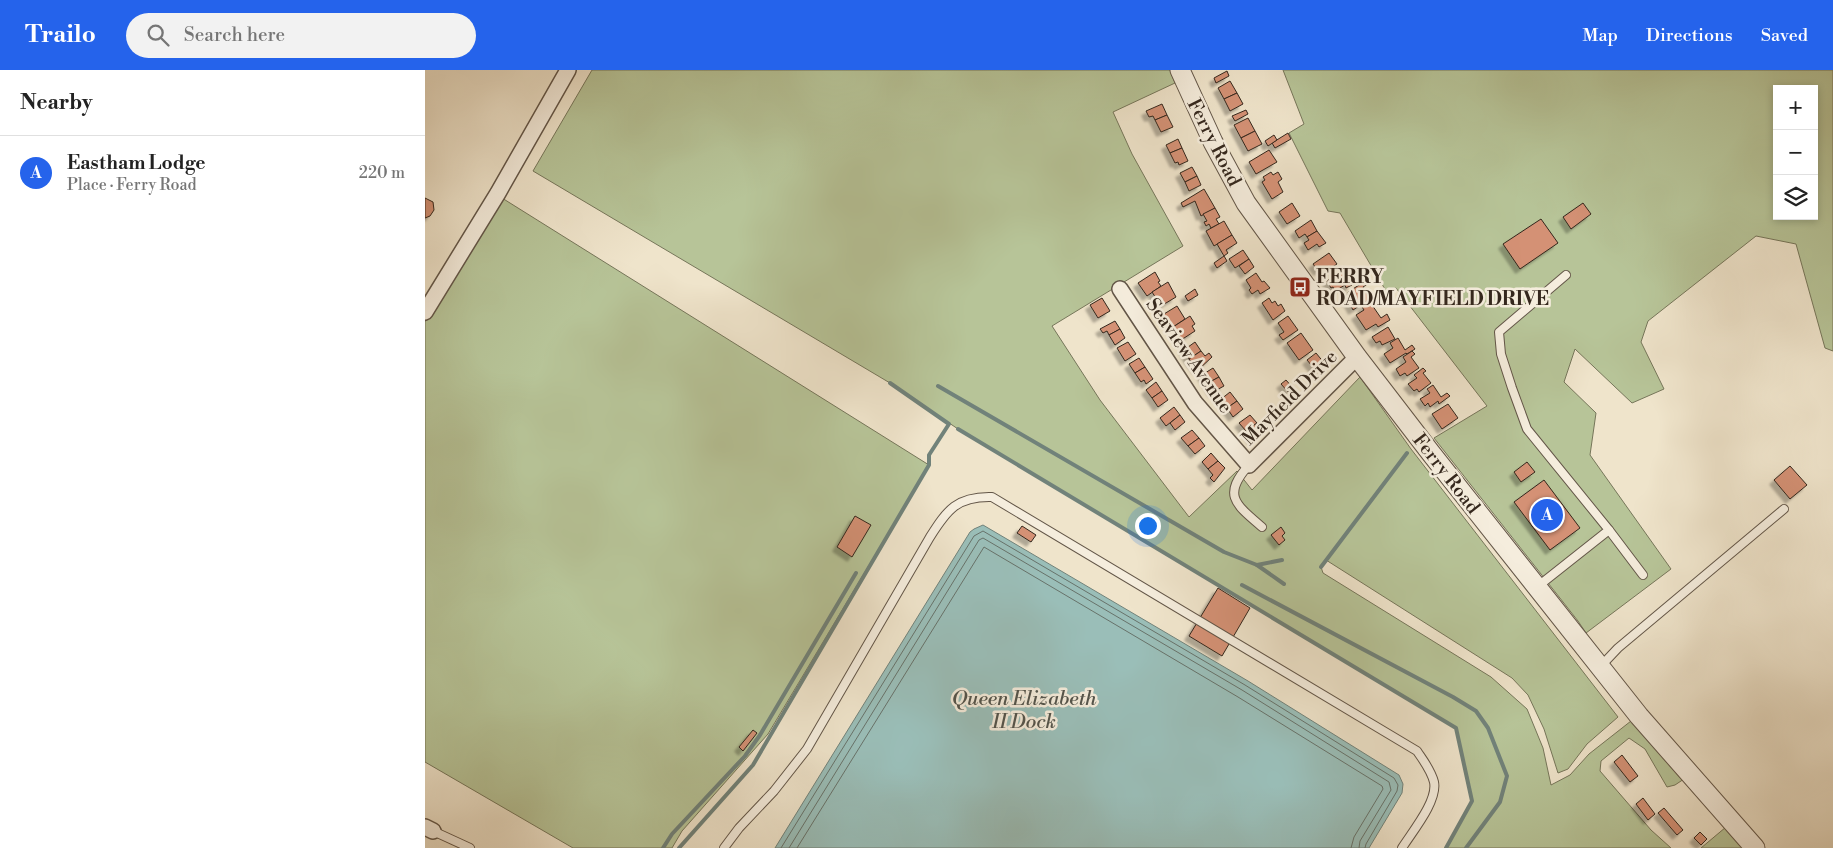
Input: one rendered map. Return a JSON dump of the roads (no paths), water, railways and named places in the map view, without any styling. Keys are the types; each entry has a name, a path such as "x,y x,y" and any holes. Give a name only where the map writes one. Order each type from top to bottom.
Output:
{"street":[{"path":"425,312 498,193 568,70"},
{"name":"Ferry Road","path":"1180,70 1213,142 1246,203 1357,357 1639,716 1755,848"},
{"name":"Seaview Avenue","path":"1120,289 1195,403 1249,465"},
{"name":"Mayfield Drive","path":"1249,465 1357,357"}],"lane":[{"path":"1566,274 1499,332 1501,354 1527,429 1643,575"},
{"path":"1249,465 1235,483 1234,494 1240,506 1261,527"},
{"path":"724,848 739,828 775,791 807,749 946,512 961,501 982,496 993,497 1417,751 1427,765 1434,783 1433,799 1402,848"},
{"path":"1600,667 1618,648 1784,509"},
{"path":"1537,587 1609,530"},
{"path":"429,829 470,848"}],"water":[{"name":"Queen Elizabeth II Dock","path":"983,525 1248,681 1399,775 1403,784 1402,793 1369,848 775,848 970,532"}],"waterway":[{"path":"679,848 753,765 929,465 929,455 949,424 890,383"},
{"path":"938,386 1224,552 1257,565 1284,584"},
{"path":"958,429 1456,728 1472,801 1446,848"},
{"path":"1321,567 1407,453"},
{"path":"1257,565 1282,560"},
{"path":"663,848 672,834 745,756 760,735 856,573"},
{"path":"1242,585 1476,711 1488,728 1507,776 1500,802 1466,848"}],"place":[{"name":"FERRY ROAD/MAYFIELD DRIVE","path":"1300,287"},
{"name":"Eastham Lodge","path":"1547,515"}]}
